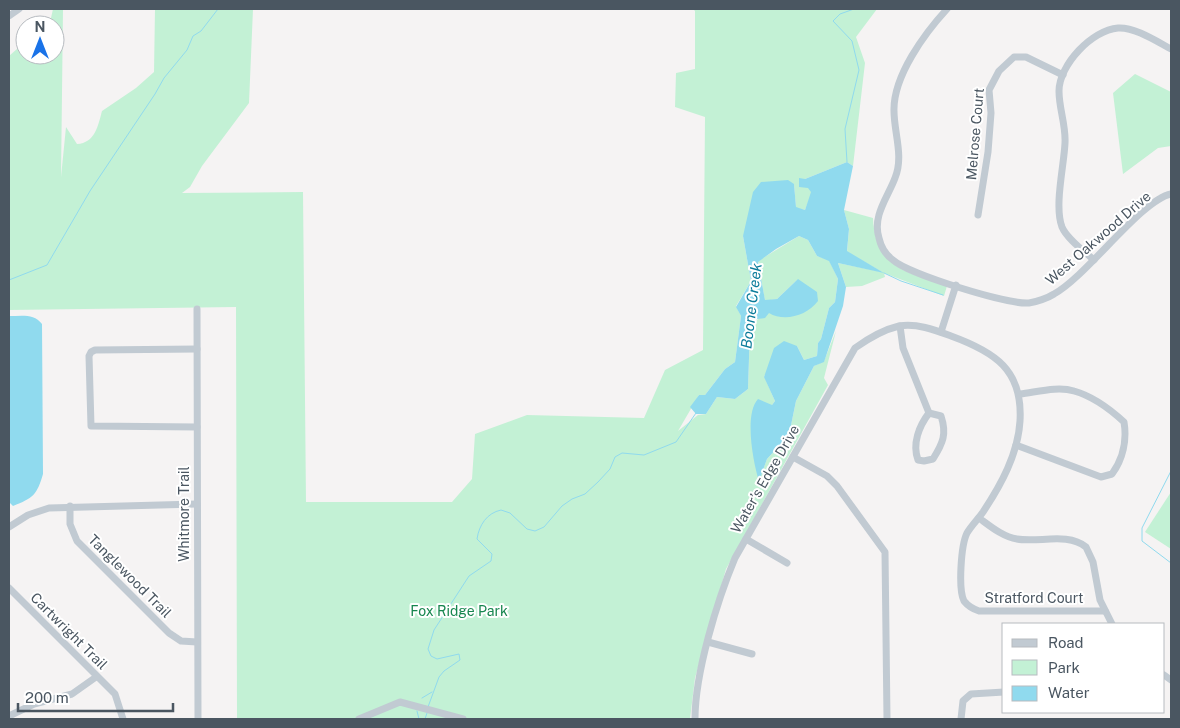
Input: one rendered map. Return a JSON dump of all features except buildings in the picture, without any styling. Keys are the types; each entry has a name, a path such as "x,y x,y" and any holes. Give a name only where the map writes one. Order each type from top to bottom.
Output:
{"street":[{"path":"9,16 19,9"},
{"name":"West Oakwood Drive","path":"947,9 928,29 899,82 896,93 894,110 899,165 880,209 877,229 884,250 898,264 956,286 1008,301 1029,303 1054,295 1094,260 1141,214 1166,195 1171,194"},
{"path":"1094,260 1063,228 1059,212 1066,137 1058,88 1076,53 1095,35 1118,28 1141,34 1171,49"},
{"name":"Melrose Court","path":"978,215 988,152 991,113 989,90 999,71 1014,57 1026,57 1063,75"},
{"path":"941,332 956,286"},
{"name":"Whitmore Trail","path":"197,309 198,719"},
{"name":"Water’s Edge Drive","path":"695,719 697,690 724,585 746,539 855,348 871,336 900,326 912,325 941,332 981,347 995,356 1011,373 1020,394"},
{"path":"900,326 903,348 929,413"},
{"path":"197,349 95,350 90,354 89,366 91,426 197,427"},
{"path":"1016,445 1101,476 1112,474 1120,464 1126,434 1124,422 1111,410 1075,391 1060,389 1020,394 1020,422 1016,445 1007,470 995,494 979,518 1001,533 1016,539 1069,540 1082,543 1090,551 1105,611 1111,623"},
{"path":"929,413 941,416 946,428 943,440 933,459 918,460 915,452 922,421 929,413"},
{"path":"793,457 827,476 837,486 879,541 887,558 887,719"},
{"path":"9,527 28,515 49,508 197,504"},
{"name":"Tanglewood Trail","path":"70,506 70,524 77,541 169,634 181,641 197,642"},
{"name":"Stratford Court","path":"979,518 967,533 963,545 961,590 965,603 973,609 979,612 1105,611"},
{"path":"746,539 787,563"},
{"name":"Cartwright Trail","path":"9,588 115,694 123,719"},
{"path":"708,642 752,654"},
{"path":"9,716 34,704 72,694 96,676"},
{"path":"961,719 961,707 966,697 976,692 1002,692"},
{"path":"359,719 393,703 409,703 463,719"}],"green space":[{"path":"53,9 63,9 63,15 52,15"},
{"name":"Fox Ridge Park","path":"155,9 253,9 249,103 202,166 190,187 182,193 303,192 306,502 452,502 472,479 475,434 527,415 644,418 665,370 703,350 705,117 675,107 676,73 695,69 695,11 693,9 877,9 856,37 865,63 853,166 847,162 805,179 812,192 805,210 796,208 794,184 743,236 751,281 736,306 741,316 735,362 725,369 705,395 699,395 678,431 698,415 706,414 717,397 735,399 748,389 750,328 758,319 769,312 798,279 777,299 765,301 758,261 799,236 808,240 817,256 829,260 838,279 835,302 829,308 821,339 818,343 817,356 804,360 797,346 764,376 775,401 772,405 759,480 767,459 789,435 796,401 814,366 824,361 836,331 824,378 828,385 726,569 695,678 690,719 237,719 236,307 9,310 9,56 15,51 15,65 62,65 61,177 66,127 77,144 88,141 95,133 102,111 136,88 154,72"},
{"path":"1135,74 1171,92 1171,146 1158,148 1123,174 1113,93"},
{"path":"844,210 873,218 875,235 880,248 887,258 907,272 947,286 944,296 884,273 885,277 862,286 846,287 838,263 882,272 847,252 849,229"},
{"path":"1171,492 1171,549 1145,532"}],"water":[{"path":"847,162 853,166 844,210 849,229 847,251 884,273 838,263 846,287 843,306 824,362 814,366 796,401 789,435 767,459 759,481 752,451 751,415 758,399 772,405 775,401 764,377 774,348 784,341 797,346 804,360 817,356 818,343 821,339 829,308 835,302 838,279 829,261 817,256 808,240 799,236 758,262 765,300 777,299 798,279 817,292 818,301 802,314 781,317 769,313 765,318 757,319 750,328 748,389 735,399 717,397 706,414 696,414 690,407 699,395 705,395 725,369 735,362 741,316 736,307 751,281 743,236 753,192 761,182 788,180 794,184 796,207 805,210 811,192 808,188 799,187 799,178 805,179"},
{"path":"9,316 31,317 39,320 42,324 43,474 39,487 33,495 13,506 9,502"}],"waterway":[{"path":"9,280 47,265 90,191 164,78 187,50 193,36 201,31 218,9"},
{"name":"Boone Creek","path":"847,162 845,129 859,70 852,41 833,21 840,14 854,9"},
{"path":"884,273 901,281 943,295"},
{"path":"428,707 439,677 444,671 460,660 459,654 437,659 431,656 428,649 434,630 469,576 491,561 492,554 477,539 484,520 501,510 510,513 527,529 535,531 544,527 562,506 572,499 585,494 598,482 610,469 615,457 622,453 644,455 676,442 696,413"},
{"path":"1171,471 1142,528 1142,541 1171,563"},
{"path":"422,698 432,692"},
{"path":"417,711 419,719"},
{"path":"425,719 427,713"}]}
